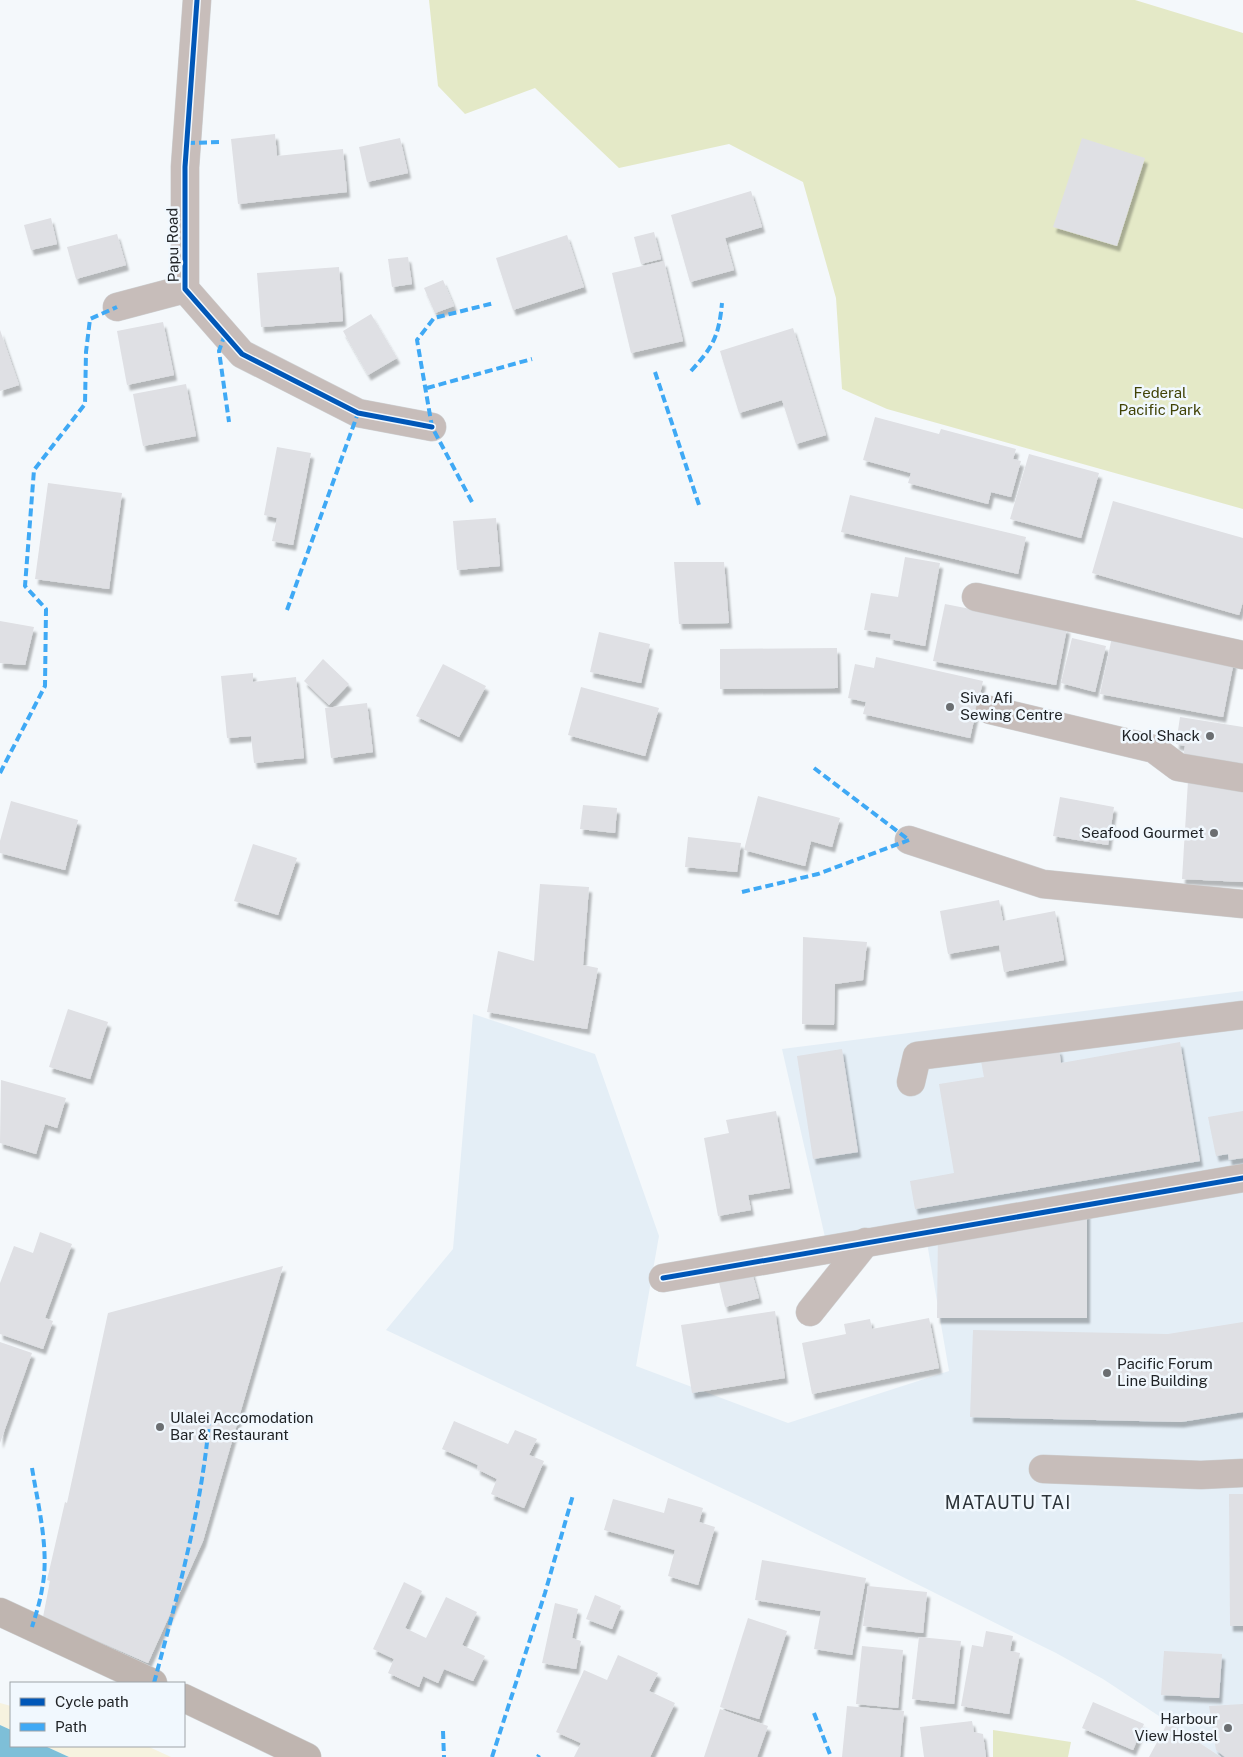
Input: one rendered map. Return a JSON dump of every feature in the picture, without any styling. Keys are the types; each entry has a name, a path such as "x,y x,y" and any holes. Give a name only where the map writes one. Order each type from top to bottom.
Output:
{"main road":[{"path":"0,1612 151,1682"},
{"path":"185,1698 307,1757"}],"street":[{"name":"Papu Road","path":"197,0 185,168 185,289 242,354 358,413 432,427"},
{"path":"117,307 185,289"},
{"path":"976,597 1243,655"},
{"path":"990,710 1154,749 1178,767 1243,778"},
{"path":"909,840 1042,884 1243,904"},
{"path":"911,1082 917,1056 1243,1016"},
{"path":"663,1278 1243,1178"},
{"path":"810,1312 866,1242"},
{"path":"1043,1469 1201,1475 1243,1473"}],"shaded area":[{"path":"1243,991 1243,1757 1221,1757 1103,1679 1056,1653 768,1510 386,1330 453,1249 473,1014 595,1054 659,1236 636,1366 788,1423 949,1371 926,1237 827,1246 782,1049"}],"green space":[{"name":"Federal Pacific Park","path":"429,0 1135,0 1243,33 1243,509 887,409 842,389 836,298 803,182 729,144 619,168 535,88 465,114 438,86"},
{"path":"993,1730 1071,1742 1068,1757 993,1757"}],"sand":[{"path":"0,1703 10,1706 10,1730 0,1725"},
{"path":"47,1747 149,1747 171,1757 69,1757"}],"water":[{"path":"0,1725 10,1730 10,1747 47,1747 69,1757 0,1757"}],"building":[{"path":"275,134 277,156 343,149 347,192 238,204 231,139"},
{"path":"400,138 408,173 367,182 359,147"},
{"path":"1082,138 1145,158 1117,246 1053,227"},
{"path":"751,191 762,227 725,238 734,270 690,282 671,215"},
{"path":"51,218 57,244 31,250 24,225"},
{"path":"654,232 661,259 641,264 634,237"},
{"path":"117,234 126,265 76,279 67,247"},
{"path":"567,235 584,287 513,310 496,258"},
{"path":"408,257 412,284 392,287 388,259"},
{"path":"664,261 683,341 631,353 612,273"},
{"path":"339,267 343,321 261,327 257,273"},
{"path":"443,280 454,306 435,313 424,288"},
{"path":"371,314 397,358 368,375 343,331"},
{"path":"163,322 174,375 127,385 117,331"},
{"path":"793,328 826,435 796,444 782,400 739,413 720,351"},
{"path":"0,330 19,385 0,391"},
{"path":"186,384 196,436 143,446 133,394"},
{"path":"875,417 939,434 941,429 1016,449 1013,459 1021,461 1011,497 991,492 988,504 908,483 911,473 863,460"},
{"path":"277,447 311,453 293,545 272,541 277,518 264,515"},
{"path":"1029,454 1099,473 1081,538 1010,519"},
{"path":"48,483 122,493 109,589 35,579"},
{"path":"850,495 1026,537 1018,574 841,532"},
{"path":"1113,501 1243,538 1243,602 1239,615 1092,573"},
{"path":"496,518 500,566 457,570 453,521"},
{"path":"905,557 940,563 925,646 890,639 891,634 864,630 871,593 898,597"},
{"path":"674,562 724,562 729,623 679,624"},
{"path":"945,604 1067,628 1056,685 933,661"},
{"path":"0,621 34,627 25,665 0,663"},
{"path":"599,632 650,644 641,683 590,672"},
{"path":"1112,637 1234,661 1223,717 1100,694"},
{"path":"1072,638 1106,646 1095,692 1061,683"},
{"path":"837,648 838,688 720,689 720,649"},
{"path":"876,657 983,681 970,738 863,714 866,702 848,698 855,664 874,668"},
{"path":"323,659 349,684 329,705 304,681"},
{"path":"443,664 486,686 459,737 416,716"},
{"path":"253,673 253,682 296,677 304,758 254,763 251,736 227,738 221,676"},
{"path":"581,687 659,708 645,756 568,735"},
{"path":"367,703 373,752 331,758 325,708"},
{"name":"Kool Shack","path":"1180,717 1243,727 1243,772 1182,762 1185,746 1176,744"},
{"name":"Seafood Gourmet","path":"1188,781 1243,787 1243,882 1182,879"},
{"path":"758,796 840,818 832,847 811,841 805,866 744,850"},
{"path":"1060,797 1114,807 1108,845 1053,836"},
{"path":"11,801 78,820 65,870 0,853 0,841"},
{"path":"583,805 617,808 615,833 580,829"},
{"path":"688,837 741,843 737,872 685,867"},
{"path":"253,844 297,858 278,915 234,901"},
{"path":"540,884 589,887 583,965 598,968 587,1029 487,1012 498,951 534,961"},
{"path":"999,900 1003,921 1055,911 1064,960 1004,972 999,945 948,954 940,911"},
{"path":"803,937 867,942 863,980 835,984 834,1025 802,1024"},
{"path":"68,1009 108,1022 90,1079 49,1067"},
{"path":"1180,1042 1200,1161 915,1209 910,1181 954,1173 939,1084 984,1077 981,1061 1059,1049 1061,1063"},
{"path":"842,1049 858,1152 813,1159 797,1056"},
{"path":"1,1080 66,1098 57,1128 45,1124 36,1154 0,1143"},
{"path":"776,1111 790,1188 748,1195 751,1210 718,1216 704,1138 729,1133 726,1120"},
{"path":"1243,1111 1243,1158 1229,1160 1228,1154 1216,1156 1208,1117"},
{"path":"1087,1210 1087,1318 937,1318 938,1232"},
{"path":"40,1232 72,1244 45,1318 53,1321 43,1349 0,1334 0,1283 14,1246 33,1253"},
{"path":"750,1265 759,1298 725,1307 717,1274"},
{"name":"Ulalei Accomodation Bar & Restaurant","path":"283,1266 203,1541 148,1663 43,1617 50,1581 47,1580 65,1502 67,1503 108,1313"},
{"path":"775,1311 785,1378 692,1393 681,1325"},
{"path":"929,1318 939,1368 812,1394 802,1343 846,1334 844,1324 870,1319 872,1329"},
{"name":"Pacific Forum Line Building","path":"1243,1322 1243,1412 1181,1422 970,1417 973,1330 1168,1334"},
{"path":"0,1342 32,1353 0,1443"},
{"path":"454,1421 508,1444 515,1430 537,1439 529,1455 544,1461 524,1508 491,1494 497,1479 477,1469 478,1465 442,1449"},
{"path":"1229,1494 1243,1494 1243,1626 1230,1626"},
{"path":"668,1498 703,1508 699,1522 715,1527 698,1585 668,1576 675,1550 604,1530 613,1499 664,1513"},
{"path":"762,1560 866,1578 852,1655 814,1649 821,1611 755,1600"},
{"path":"404,1582 422,1591 405,1628 426,1638 446,1597 477,1612 462,1645 485,1656 473,1681 444,1669 438,1683 423,1676 419,1687 388,1673 394,1659 373,1649"},
{"path":"868,1586 927,1592 923,1633 863,1626"},
{"path":"595,1595 621,1606 612,1629 586,1619"},
{"path":"555,1603 578,1609 572,1638 581,1641 576,1669 542,1663"},
{"path":"748,1618 787,1631 759,1719 720,1707"},
{"path":"986,1631 1013,1636 1010,1651 1020,1653 1009,1714 961,1706 972,1645 983,1647"},
{"path":"919,1637 961,1641 954,1704 912,1699"},
{"path":"862,1646 903,1650 898,1708 856,1704"},
{"path":"1164,1651 1222,1654 1219,1698 1161,1695"},
{"path":"618,1655 658,1673 649,1691 675,1703 650,1757 574,1757 581,1743 556,1732 584,1670 607,1680"},
{"path":"1093,1702 1144,1724 1133,1750 1082,1728"},
{"name":"Harbour View Hostel","path":"1243,1704 1243,1757 1225,1757 1216,1750 1209,1706"},
{"path":"847,1706 904,1711 900,1757 842,1757"},
{"path":"720,1709 768,1726 757,1757 704,1757"},
{"path":"972,1721 974,1732 983,1734 986,1757 924,1757 920,1727"},
{"path":"1168,1722 1221,1757 1149,1757"}],"marked path":[{"path":"187,143 221,142"},
{"path":"472,502 432,427 417,340 434,318 494,303"},
{"path":"691,371 705,355 714,340 719,324 722,303"},
{"path":"0,773 45,686 46,609 25,586 34,470 85,404 86,352 90,319 117,307"},
{"path":"225,334 219,351 229,422"},
{"path":"427,388 532,359"},
{"path":"655,372 700,508"},
{"path":"287,610 358,413"},
{"path":"814,768 909,840"},
{"path":"742,892 818,874 909,840"},
{"path":"154,1682 194,1522 209,1423"},
{"path":"32,1468 42,1528 45,1560 41,1594 32,1627"},
{"path":"492,1757 545,1593 573,1495"},
{"path":"814,1713 831,1757"},
{"path":"443,1731 444,1757"}],"cycle path":[{"path":"197,0 185,167 185,289 242,354 358,413 432,427"},
{"path":"663,1278 1243,1178"}],"place":[{"name":"Siva Afi Sewing Centre","path":"950,707"},
{"name":"Kool Shack","path":"1210,736"},
{"name":"Seafood Gourmet","path":"1214,833"},
{"name":"Pacific Forum Line Building","path":"1107,1373"},
{"name":"Ulalei Accomodation Bar & Restaurant","path":"160,1427"},
{"name":"Harbour View Hostel","path":"1228,1728"}],"district":[{"name":"MATAUTU TAI","path":"1008,1503"}]}
